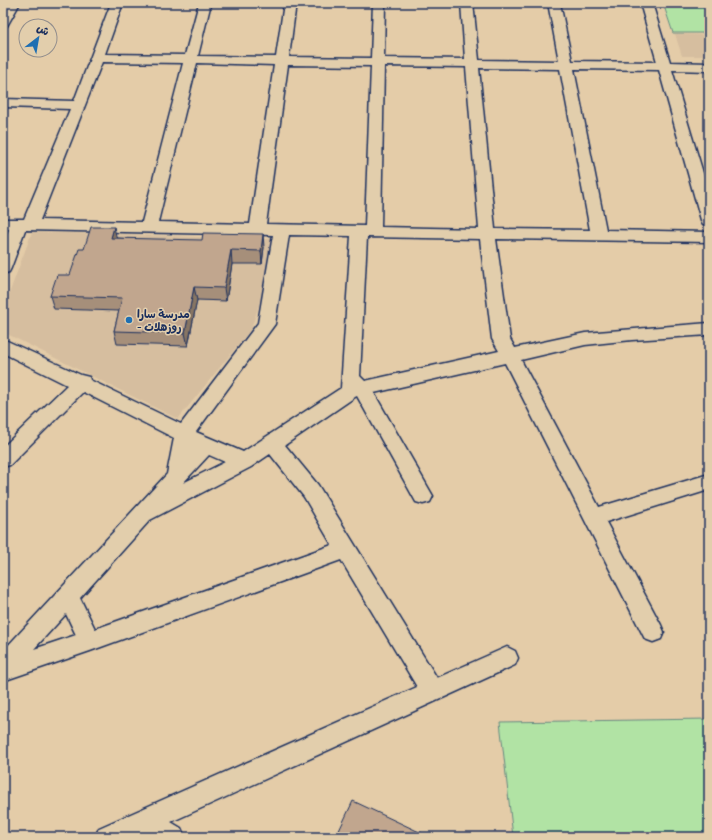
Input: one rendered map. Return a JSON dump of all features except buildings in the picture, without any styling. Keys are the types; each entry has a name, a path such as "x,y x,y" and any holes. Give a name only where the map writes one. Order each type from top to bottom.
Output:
{"street":[{"path":"3,23 14,3"},
{"path":"3,268 17,224 79,105 117,3"},
{"path":"149,227 205,3"},
{"path":"257,229 290,3"},
{"path":"379,3 378,62 354,386 423,496"},
{"path":"467,3 487,234 501,339 653,632"},
{"path":"554,3 599,236"},
{"path":"646,3 709,220"},
{"path":"96,58 709,67"},
{"path":"3,103 79,105"},
{"path":"17,224 709,237"},
{"path":"176,478 184,434 266,324 282,230"},
{"path":"143,514 244,461 354,386 585,339 632,334 709,329"},
{"path":"3,345 82,382 206,445 244,461"},
{"path":"3,459 82,382"},
{"path":"272,443 311,491 432,691"},
{"path":"3,667 206,445"},
{"path":"593,517 709,482"},
{"path":"3,670 90,641 345,549"},
{"path":"68,596 90,641"},
{"path":"108,837 507,658"},
{"path":"145,820 172,837"}],"shaded area":[{"path":"675,34 709,35 709,56 682,56"},
{"name":"مدرسة سارا - روزهلات","path":"32,232 270,239 269,275 251,329 178,419 3,332 3,310"}],"green space":[{"path":"663,3 709,3 709,33 673,33"},
{"path":"709,719 709,837 513,837 500,722"}],"place":[{"name":"مدرسة سارا - روزهلات","path":"129,320"}]}
